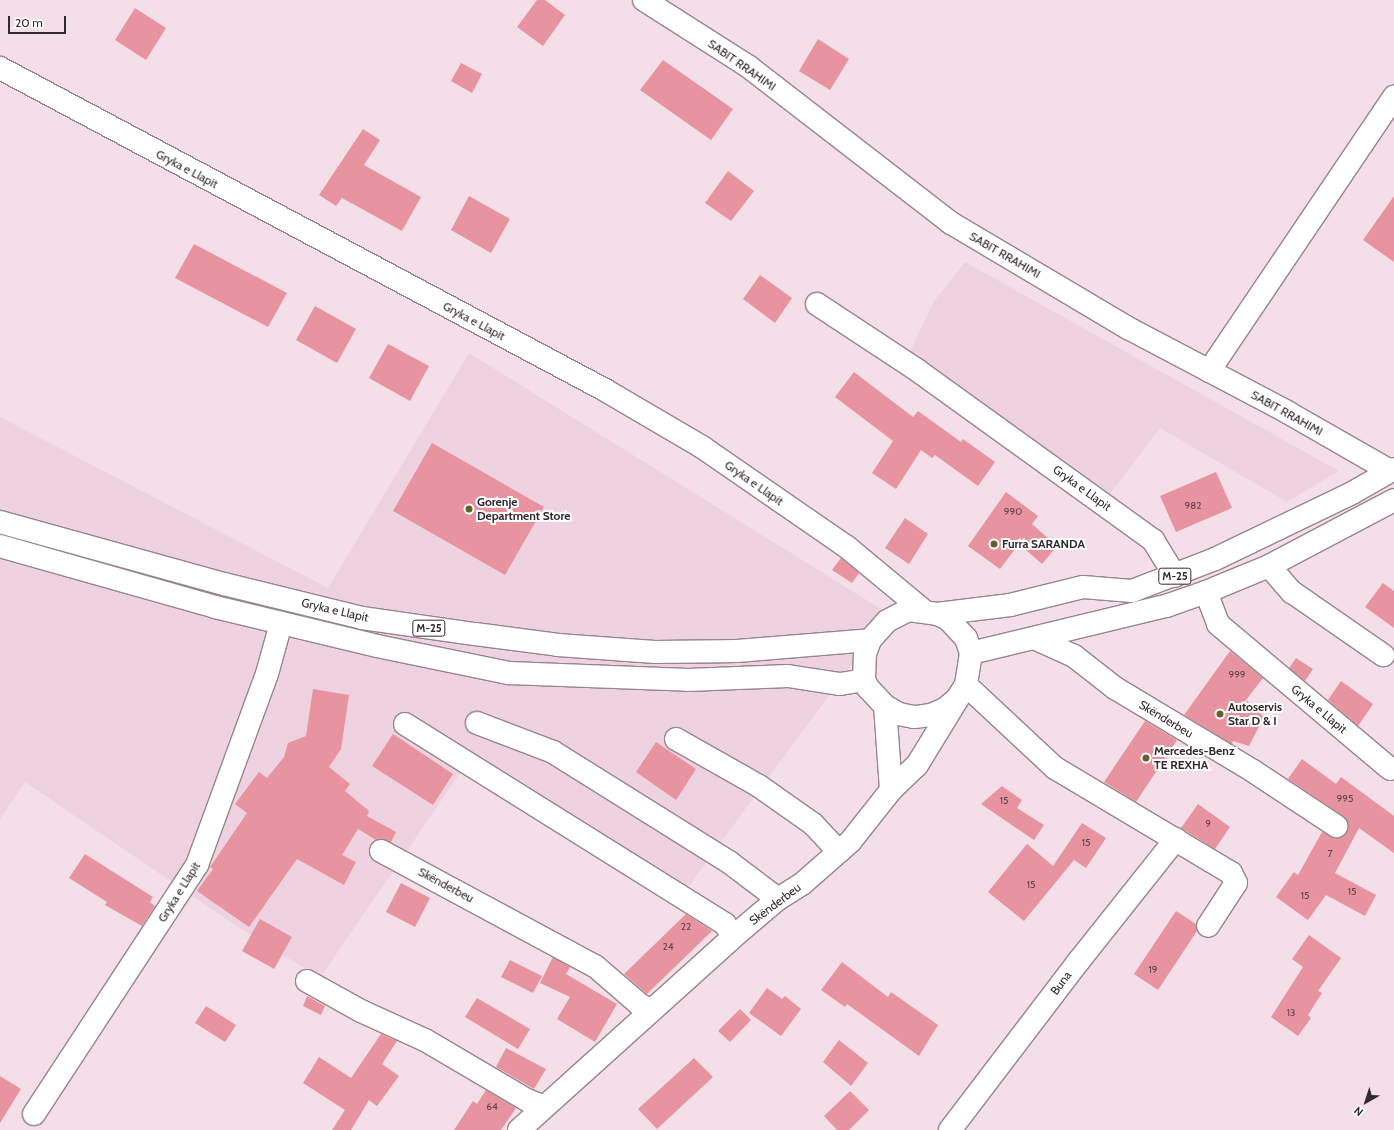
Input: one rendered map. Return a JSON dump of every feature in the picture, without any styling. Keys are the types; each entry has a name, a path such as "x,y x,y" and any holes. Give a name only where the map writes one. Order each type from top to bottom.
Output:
{"street":[{"name":"SABIT RRAHIMI","path":"644,0 749,67 951,223 1128,328 1392,470"},
{"name":"Gryka e Llapit","path":"0,68 605,390 702,447 847,547 930,612"},
{"path":"1209,371 1394,97"},
{"name":"Gryka e Llapit","path":"817,304 917,370 1106,504 1153,540 1175,576"},
{"name":"M-25","path":"930,612 1010,605 1083,587 1132,591 1175,576 1352,493 1392,470"},
{"name":"M-25","path":"971,653 1036,639 1166,606 1206,592 1270,566 1394,500"},
{"name":"Gryka e Llapit","path":"0,522 224,584 362,618 558,646 655,652 737,651 870,640"},
{"name":"Gryka e Llapit","path":"0,546 215,607 377,646 509,673 688,680 788,676 840,684 864,680"},
{"path":"1270,566 1292,592 1383,655"},
{"name":"Gryka e Llapit","path":"1206,592 1218,624 1390,769"},
{"path":"909,610 930,612 958,628 966,638 971,653 966,685 957,698 945,709 930,715 914,717 899,714 885,706 868,688 864,680 865,654 870,640 877,629 898,614 909,610"},
{"name":"Gryka e Llapit","path":"34,1114 197,865 267,674 281,623"},
{"name":"Skënderbeu","path":"1036,639 1074,656 1115,688 1253,771 1336,826"},
{"path":"966,685 1055,768 1231,873 1236,884 1208,926"},
{"name":"Skënderbeu","path":"519,1130 609,1050 650,1010 733,937 778,899 802,884 839,852 872,817 891,790 917,765 966,685"},
{"path":"885,706 891,790"},
{"path":"477,723 553,752 729,862 778,899"},
{"path":"405,724 725,924 733,937"},
{"path":"676,739 759,786 813,824 839,852"},
{"name":"Buna","path":"950,1130 1078,962 1176,839"},
{"name":"Skënderbeu","path":"381,851 588,962 639,1004 650,1010"},
{"path":"308,981 361,1012 425,1040 527,1100 544,1107"}],"shaded area":[{"path":"965,262 1339,471 1287,502 1160,428 1110,494 906,360 934,301"},
{"path":"469,353 889,614 682,895 469,760 320,978 232,923 25,782 0,819 0,417 328,588"}],"building":[{"path":"537,0 545,0 565,15 543,46 517,27"},
{"path":"135,8 166,28 146,60 115,40"},
{"path":"818,39 849,59 830,90 799,71"},
{"path":"663,60 733,109 711,140 640,90"},
{"path":"461,63 482,74 472,93 451,81"},
{"path":"363,129 380,140 364,165 421,197 402,231 342,198 336,206 319,195"},
{"path":"728,171 754,191 731,221 705,203"},
{"path":"469,196 510,219 491,253 451,230"},
{"path":"1394,196 1394,262 1363,240"},
{"path":"194,244 287,293 268,327 175,278"},
{"path":"760,275 792,298 775,323 743,299"},
{"path":"315,306 356,329 337,363 296,340"},
{"path":"388,344 429,366 410,401 369,378"},
{"path":"854,372 913,417 918,411 961,442 963,439 995,462 978,486 935,455 932,458 921,450 896,489 872,473 893,441 835,397"},
{"name":"Gorenje Department Store","path":"432,443 544,507 505,575 393,511"},
{"path":"1216,472 1232,508 1176,532 1160,496"},
{"path":"1006,492 1038,516 1032,524 1057,546 1042,564 1019,544 1000,569 968,546"},
{"path":"905,518 928,534 909,564 885,548"},
{"path":"841,558 859,573 852,583 832,570"},
{"path":"1383,583 1394,591 1394,628 1365,607"},
{"path":"1230,651 1263,678 1246,700 1264,717 1249,746 1233,741 1232,744 1184,715"},
{"path":"1296,658 1313,669 1305,681 1289,668"},
{"path":"1341,681 1373,704 1358,726 1328,700"},
{"path":"313,689 349,695 341,749 329,767 350,784 345,791 369,811 367,816 396,832 391,842 376,840 358,829 342,855 356,862 344,885 297,859 249,927 197,891 213,869 210,867 247,813 235,804 259,772 267,778 284,757 288,743 306,736"},
{"path":"1145,721 1177,740 1136,802 1104,782"},
{"path":"393,734 453,774 433,805 372,766"},
{"path":"656,742 696,769 676,800 636,772"},
{"path":"1302,759 1336,784 1341,777 1394,816 1394,853 1359,828 1335,873 1376,895 1365,916 1326,895 1308,920 1276,897 1294,872 1298,875 1322,832 1336,838 1342,837 1348,827 1343,816 1288,779"},
{"path":"1002,786 1022,800 1017,808 1044,825 1034,840 981,804"},
{"path":"1198,804 1230,827 1215,849 1181,828"},
{"path":"1082,823 1106,838 1086,868 1074,860 1024,921 988,892 1027,844 1053,866"},
{"path":"85,854 153,897 150,902 155,906 142,926 105,905 107,902 69,878"},
{"path":"401,883 430,898 415,927 386,912"},
{"path":"1176,911 1196,924 1197,931 1158,990 1134,974"},
{"path":"686,914 712,931 647,994 624,974"},
{"path":"260,919 292,937 274,969 242,951"},
{"path":"1309,935 1341,958 1318,991 1322,993 1308,1015 1311,1018 1298,1036 1271,1017 1303,967 1292,959"},
{"path":"553,957 570,967 566,974 617,1004 595,1042 557,1019 570,997 540,983"},
{"path":"510,960 542,976 533,993 501,977"},
{"path":"842,962 888,997 891,992 938,1025 919,1056 847,1004 845,1007 821,990"},
{"path":"767,988 782,999 785,996 801,1009 781,1036 749,1013"},
{"path":"307,996 325,1006 321,1015 303,1006"},
{"path":"477,998 530,1029 518,1049 465,1017"},
{"path":"206,1006 236,1025 225,1042 195,1023"},
{"path":"740,1009 751,1020 730,1042 718,1031"},
{"path":"381,1034 397,1041 382,1064 399,1076 377,1106 369,1100 351,1130 332,1130 345,1110 303,1083 319,1057 351,1078"},
{"path":"839,1040 868,1063 851,1086 823,1062"},
{"path":"506,1048 546,1069 534,1089 496,1067"},
{"path":"694,1058 713,1077 657,1129 638,1109"},
{"path":"0,1076 21,1089 0,1123"},
{"path":"486,1090 516,1108 501,1130 454,1130 473,1101 477,1104"},
{"path":"850,1091 869,1110 849,1130 837,1130 824,1116"}],"place":[{"name":"Gorenje Department Store","path":"469,509"},
{"name":"Furra SARANDA","path":"994,544"},
{"name":"Autoservis Star D & I","path":"1220,714"},
{"name":"Mercedes-Benz TE REXHA","path":"1146,758"}]}
